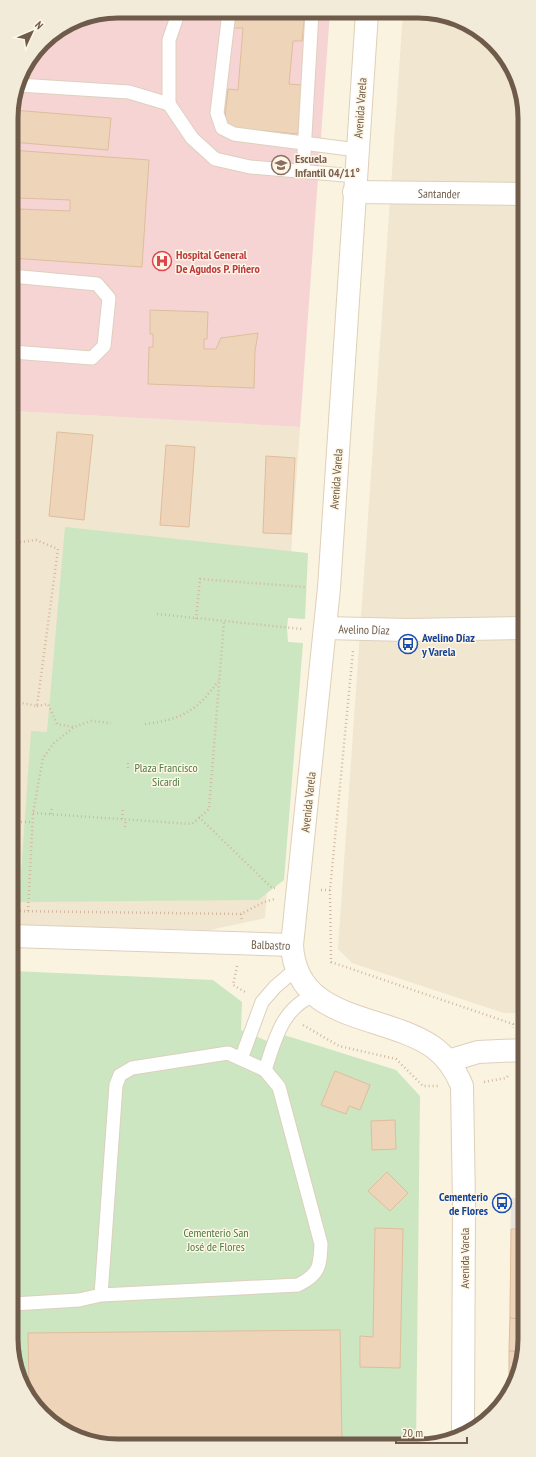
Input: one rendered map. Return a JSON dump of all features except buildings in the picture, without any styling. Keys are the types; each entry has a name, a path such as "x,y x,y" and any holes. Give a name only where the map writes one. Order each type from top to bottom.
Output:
{"main road":[{"name":"Avenida Varela","path":"292,945 315,629 329,588 367,18"},
{"name":"Santander","path":"355,184 518,194"},
{"name":"Avelino Díaz","path":"315,629 408,630 518,628"},
{"name":"Balbastro","path":"18,936 292,945 296,969 304,982 315,995 340,1011 416,1038 433,1047 448,1060"},
{"path":"448,1060 478,1052 518,1050"},
{"name":"Avenida Varela","path":"448,1060 462,1086 464,1203 463,1428"}],"lane":[{"path":"177,18 169,40 169,104 192,138 215,159 250,167 303,171 355,184"},
{"path":"227,18 217,113 222,128 234,134 357,150"},
{"path":"303,171 312,18"},
{"path":"23,85 129,92 169,104"},
{"path":"18,277 97,284 110,298 104,346 92,358 18,352"},
{"path":"241,1059 262,1002 275,987 296,969"},
{"path":"264,1070 286,1016 305,999 315,995"},
{"path":"18,1304 79,1300 101,1295 298,1285 309,1280 320,1268 321,1244 282,1096 279,1087 264,1070 228,1053 132,1068 120,1075 116,1085 101,1295"}],"path":[{"path":"18,542 36,540 58,549 37,706"},
{"path":"196,619 200,579 329,588"},
{"path":"157,614 196,619 315,629"},
{"path":"33,813 192,824 209,809 224,621"},
{"path":"145,724 165,722 184,715 200,704 220,679"},
{"path":"18,702 37,706 48,704 57,724 74,727"},
{"path":"28,911 32,822 43,758 54,743 74,727 91,721 111,723"},
{"path":"128,760 128,768"},
{"path":"51,814 52,807"},
{"path":"123,807 125,827"},
{"path":"199,817 272,888"},
{"path":"18,823 32,822"},
{"path":"18,911 241,914"}],"shaded area":[{"name":"Hospital General De Agudos P. Pińero","path":"111,18 330,18 300,427 18,411 18,111 23,86 31,68 39,57 43,52 52,52 52,43 68,31 86,23"},
{"path":"403,18 425,18 450,23 462,28 489,47 505,68 513,86 518,111 518,1013 504,1013 352,963 338,949"},
{"name":"Plaza Francisco Sicardi","path":"18,411 300,427 265,918 210,930 18,925"},
{"path":"511,1198 518,1198 518,1346 517,1352 509,1351"}],"green space":[{"name":"Plaza Francisco Sicardi","path":"65,527 308,553 305,619 288,618 287,628 288,642 303,643 284,880 258,900 19,902 31,731 47,732"},
{"name":"Cementerio San José de Flores","path":"18,971 213,980 242,1002 241,1030 274,1044 284,1035 396,1070 420,1096 416,1439 105,1438 86,1434 74,1429 47,1410 35,1395 23,1371 18,1339"}],"place":[{"name":"Escuela Infantil 04/11°","path":"281,165"},
{"name":"Hospital General De Agudos P. Pińero","path":"162,261"},
{"name":"Avelino Díaz y Varela","path":"408,644"},
{"name":"Cementerio de Flores","path":"502,1203"}]}
